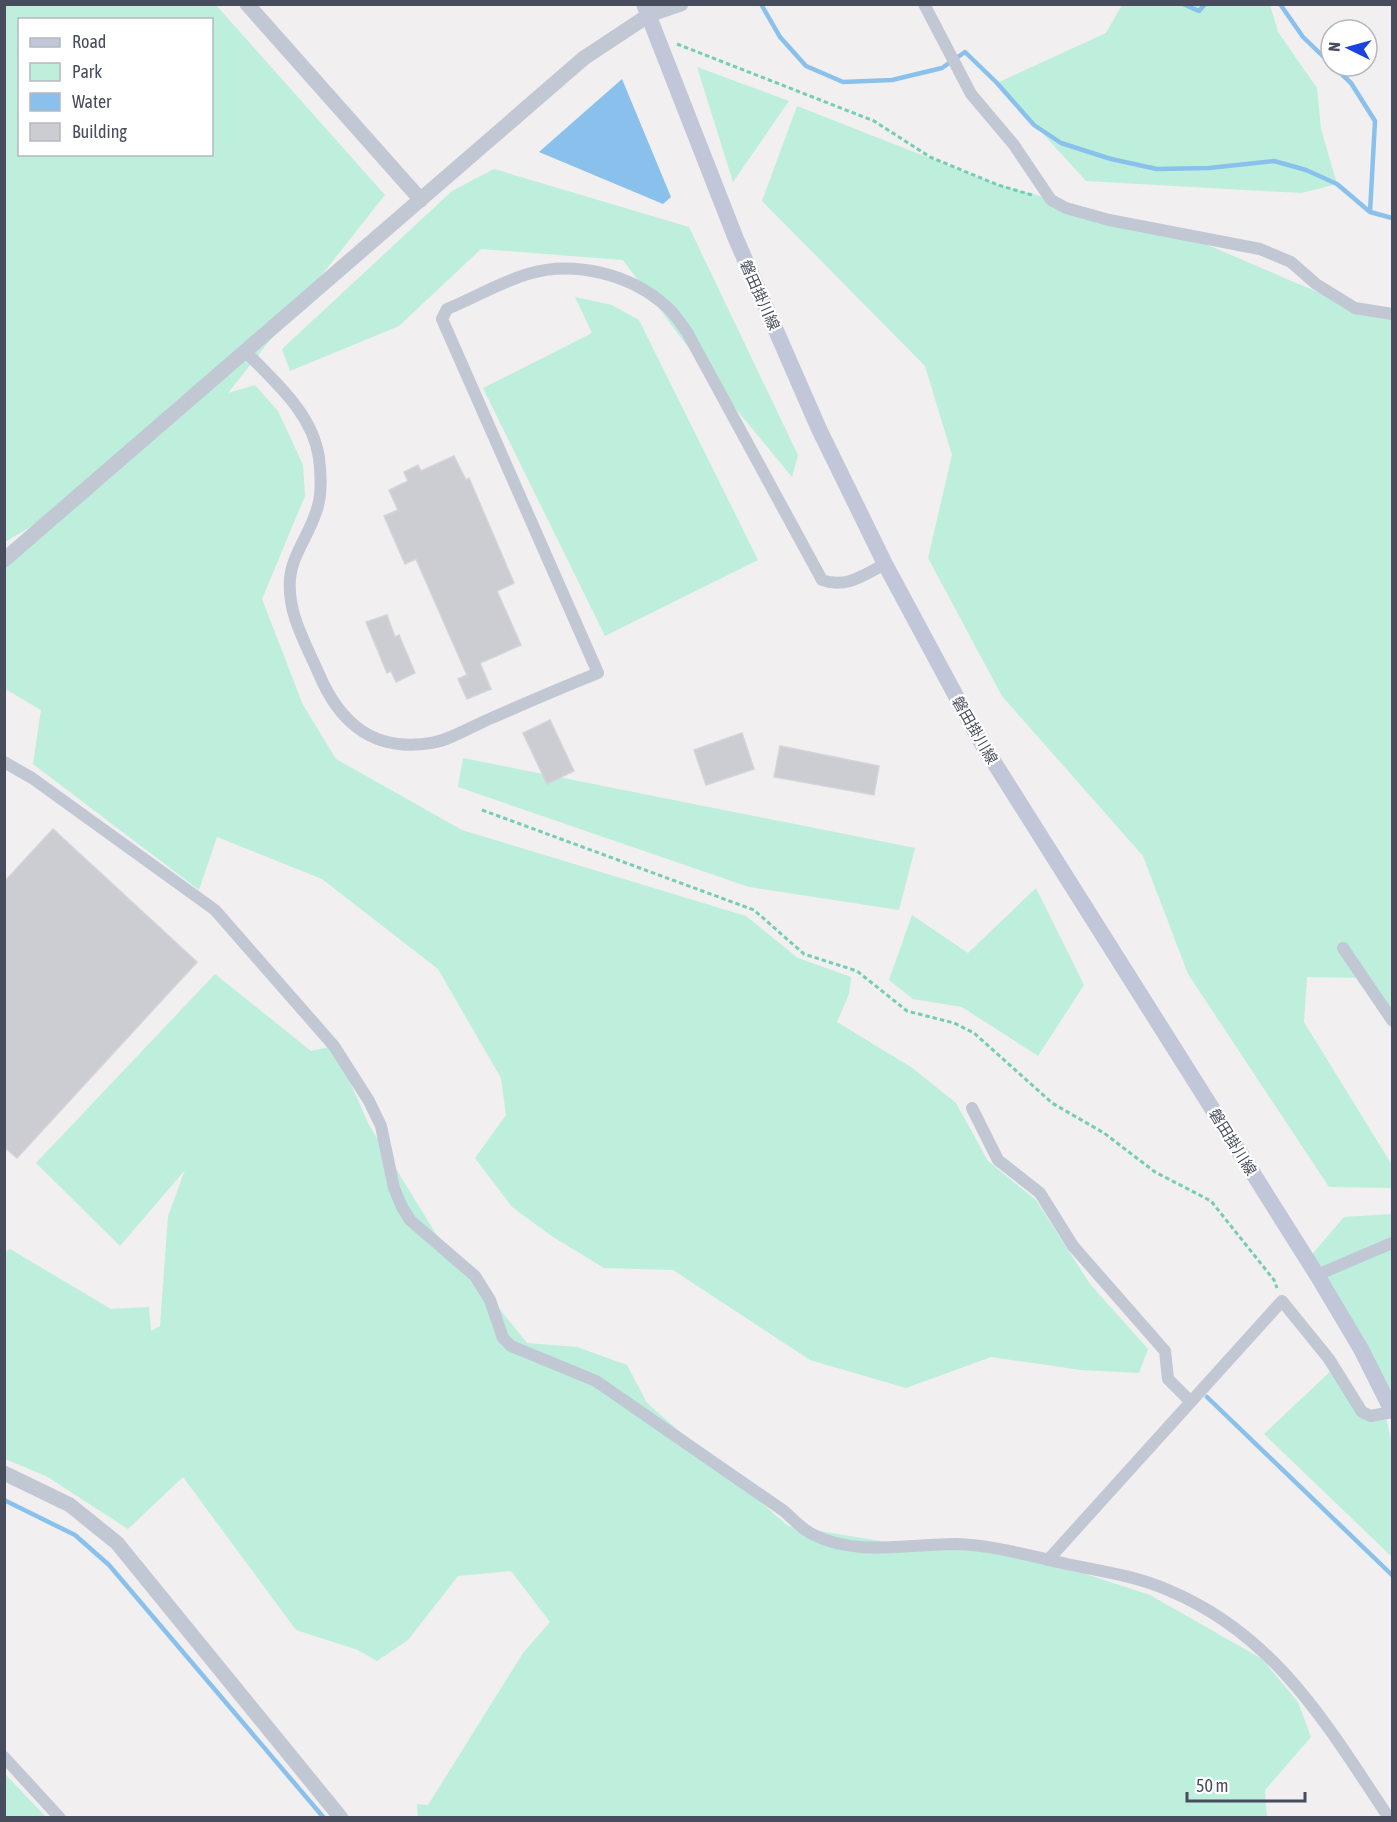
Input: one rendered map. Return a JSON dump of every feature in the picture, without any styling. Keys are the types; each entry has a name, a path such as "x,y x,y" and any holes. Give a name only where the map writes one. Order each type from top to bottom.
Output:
{"main road":[{"name":"磐田掛川線","path":"646,10 736,238 819,429 885,564 978,737 1317,1275 1361,1349 1392,1408"}],"street":[{"path":"247,4 421,200"},
{"path":"4,560 584,58 646,10 681,4"},
{"path":"924,4 971,94 1014,145 1051,200 1066,208 1109,220 1260,249 1291,262 1316,284 1355,308 1392,314"},
{"path":"246,352 295,404 312,434 319,457 320,487 317,511 300,547 290,579 294,616 327,693 338,710 350,723 378,739 397,745 432,743 598,672 442,319 447,309 527,274 574,268 597,271 642,290 667,307 687,332 822,580 833,584 850,583 885,564"},
{"path":"4,762 32,778 215,910 334,1046 369,1101 381,1126 394,1188 410,1220 475,1276 490,1300 503,1338 511,1346 596,1382 784,1511 810,1533 831,1543 862,1548 956,1544 987,1546 1134,1578 1170,1590 1236,1628 1273,1658 1318,1710 1389,1818"},
{"path":"1343,948 1392,1020"},
{"path":"972,1108 998,1160 1040,1193 1073,1246 1164,1351 1168,1379 1191,1402"},
{"path":"1317,1275 1392,1243"},
{"path":"1048,1560 1282,1301 1329,1359 1362,1412 1371,1416 1392,1408"},
{"path":"4,1473 70,1505 117,1543 340,1818"},
{"path":"4,1757 60,1818"}],"path":[{"path":"657,36 874,121 930,157 998,185 1051,200"},
{"path":"482,810 754,910 804,954 857,971 907,1011 954,1023 974,1033 1052,1103 1104,1133 1155,1172 1211,1202 1274,1280 1282,1301"}],"green space":[{"path":"5,5 216,5 385,195 228,393 255,385 278,411 303,465 305,496 262,599 303,705 336,759 462,830 746,916 798,958 851,977 849,994 837,1022 911,1067 956,1103 988,1161 1036,1200 1090,1284 1148,1349 1139,1373 1081,1370 991,1357 906,1388 810,1360 673,1270 604,1268 553,1237 512,1207 475,1158 506,1115 501,1078 438,969 322,879 217,837 199,890 33,764 41,710 5,689 5,566 60,522 62,508 5,542"},
{"path":"1122,5 1270,5 1278,32 1317,88 1321,129 1337,184 1301,193 1086,181 997,83 1106,33"},
{"path":"697,67 789,101 733,182"},
{"path":"797,106 998,185 1182,234 1355,308 1392,308 1392,1030 1363,978 1307,977 1304,1022 1392,1165 1392,1188 1329,1187 1188,974 1143,856 1002,696 928,558 952,455 925,366 762,201"},
{"path":"494,169 689,227 798,455 792,477 717,386 623,260 481,249 399,326 290,371 282,349 452,191"},
{"path":"575,297 612,305 639,320 758,560 605,636 483,388 592,333"},
{"path":"463,758 915,848 899,910 749,887 458,787"},
{"path":"1036,888 1084,985 1038,1056 962,1007 913,999 889,980 912,915 968,953"},
{"path":"215,974 311,1051 334,1046 369,1125 444,1247 465,1266 527,1343 577,1347 627,1365 647,1403 788,1526 912,1546 1024,1554 1150,1595 1262,1659 1298,1702 1311,1737 1265,1790 1267,1817 418,1817 417,1804 428,1805 523,1653 550,1622 511,1571 458,1576 408,1640 377,1661 358,1650 296,1630 183,1477 128,1529 46,1476 5,1459 4,1252 10,1249 111,1309 149,1307 151,1331 160,1326 168,1216 185,1170 120,1246 36,1163"},
{"path":"1392,1214 1392,1403 1308,1259 1344,1217"},
{"path":"1335,1367 1362,1412 1385,1414 1392,1443 1392,1557 1264,1434"},
{"path":"5,1774 46,1817 5,1817"}],"water":[{"path":"622,79 671,197 663,204 539,152"}],"building":[{"path":"454,456 466,480 469,478 514,583 497,591 521,645 480,663 491,689 467,699 458,679 467,675 416,559 405,564 384,516 398,510 389,490 408,481 404,472 418,465 421,471"},
{"path":"387,615 395,637 399,635 415,673 396,682 391,671 387,673 366,622"},
{"path":"550,720 574,771 547,784 523,733"},
{"path":"742,733 754,769 706,785 694,750"},
{"path":"780,746 879,766 874,795 774,777"},
{"path":"53,829 197,962 17,1158 4,1147 4,882"}],"waterway":[{"path":"761,4 780,37 806,66 843,82 892,80 942,68 965,52 997,83 1034,125 1061,143 1111,159 1157,169 1209,168 1274,161 1306,170 1337,184 1370,212 1392,218"},
{"path":"1183,4 1199,11 1205,4"},
{"path":"1280,4 1303,37 1319,52"},
{"path":"1346,78 1375,121 1370,212"},
{"path":"1207,1397 1392,1575"},
{"path":"4,1500 75,1535 109,1565 324,1818"}]}
